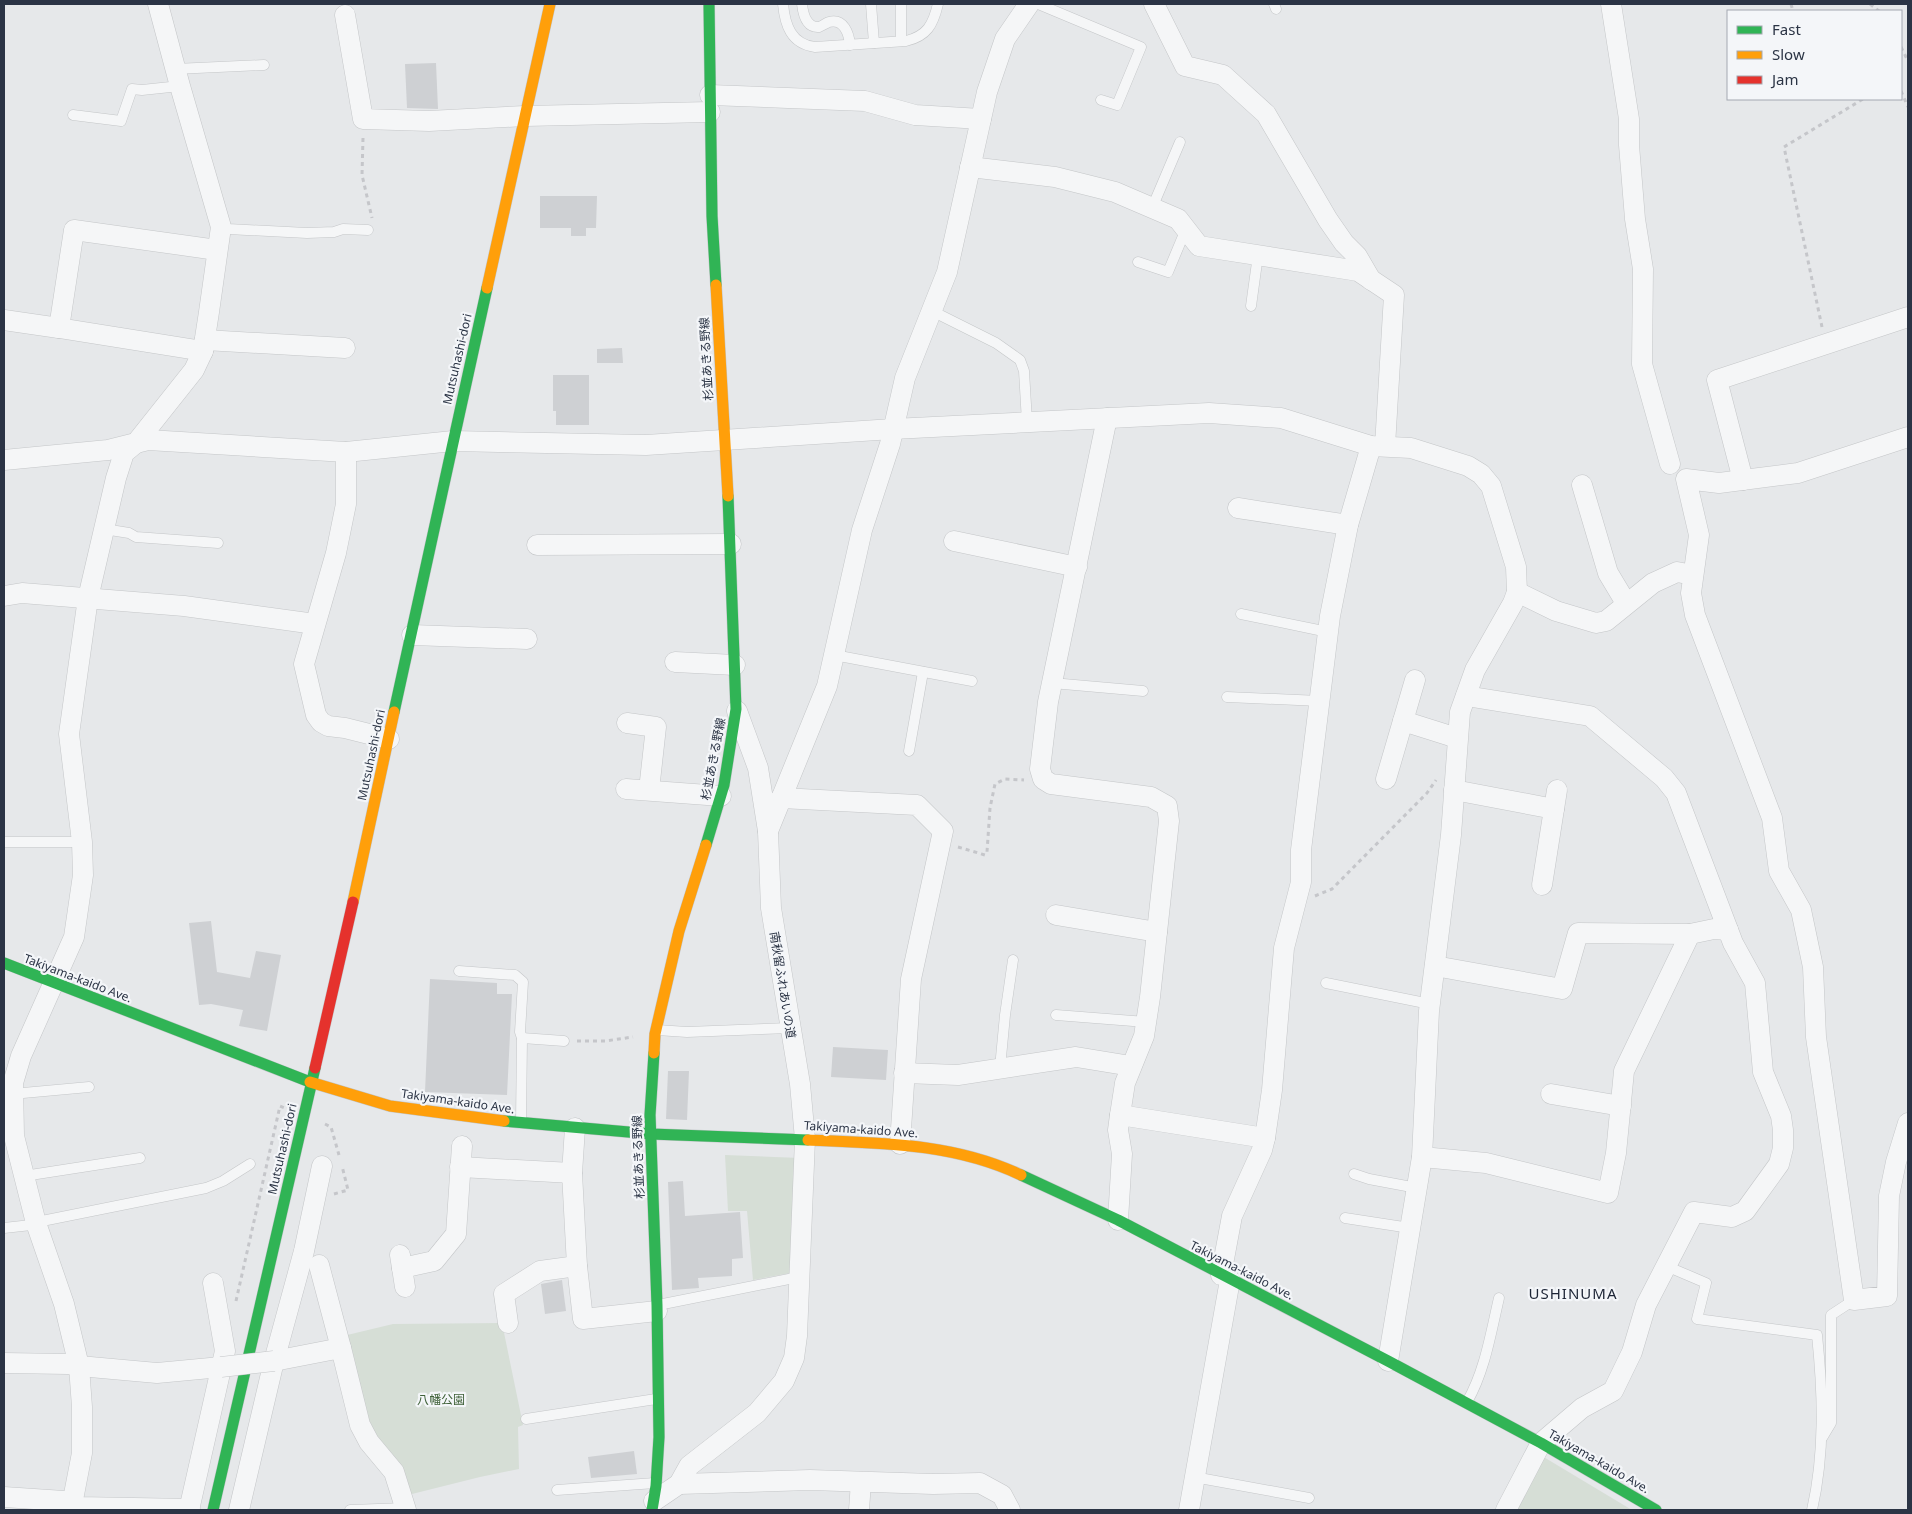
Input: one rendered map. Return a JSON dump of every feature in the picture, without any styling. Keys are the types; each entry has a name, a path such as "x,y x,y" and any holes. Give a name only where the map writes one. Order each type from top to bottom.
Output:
{"main road":[{"name":"Mutsuhashi-dori","path":"213,1510 389,739 550,4"},
{"name":"杉並あきる野線","path":"654,1498 659,1398 650,1092 655,1032 679,931 721,796 736,709 731,544 712,216 709,4"},
{"name":"Takiyama-kaido Ave.","path":"4,963 312,1083 390,1106 521,1123 651,1134 900,1144 929,1147 974,1157 1007,1168 1118,1220 1467,1403 1541,1443 1656,1510"}],"street":[{"path":"71,1507 82,1454 82,1407 79,1366 64,1304 36,1223 14,1136 12,1094 13,1083 21,1056 74,937 83,875 82,842 69,734 88,598 116,478 124,453 136,442 194,370 204,346 221,227 177,78 158,4"},
{"path":"768,831 827,686 862,530 890,444 905,378 947,272 987,92 1005,39 1029,4"},
{"path":"1154,4 1185,66 1223,75 1266,114 1328,220 1344,243 1357,256 1371,280"},
{"path":"1611,4 1629,120 1629,145 1635,219 1643,269 1642,364 1670,464"},
{"path":"345,16 363,119 429,121 710,103 865,101 915,115 981,119"},
{"path":"970,167 1055,176 1115,192 1178,219 1199,246 1358,271 1394,295 1378,446 1348,525 1328,632 1301,850 1301,882 1297,904 1284,948 1272,1090 1265,1138 1262,1150 1232,1216 1226,1278 1189,1510"},
{"path":"60,328 74,230 217,250"},
{"path":"1743,480 1717,380 1908,317"},
{"path":"4,320 204,346 345,348"},
{"path":"4,460 108,450 148,440 346,452 453,441 498,444 646,446 893,428 1209,413 1281,418 1378,446 1411,448 1468,466 1481,474 1491,486 1503,522 1516,567 1517,592 1513,603 1475,670 1460,712 1451,835 1430,1004 1422,1157 1388,1361"},
{"path":"1107,418 1048,702 1040,769 1043,779 1051,784 1151,797 1167,806 1168,821 1156,958 1144,1036 1125,1083 1118,1130 1122,1154 1118,1220"},
{"path":"1908,437 1798,473 1719,483 1686,480 1700,535 1691,593 1695,615 1772,818 1779,871 1801,910 1813,967 1816,1037 1854,1300 1887,1296 1889,1196 1896,1162 1908,1123"},
{"path":"346,452 346,504 336,553 304,664 316,715 321,722 328,726 346,728 389,739"},
{"path":"1582,485 1608,573 1626,603"},
{"path":"1238,508 1348,525"},
{"path":"954,541 1077,567"},
{"path":"537,545 731,544"},
{"path":"1517,592 1556,611 1596,623 1606,621 1653,582 1677,572 1693,574"},
{"path":"4,596 22,593 184,606 316,624"},
{"path":"412,635 528,639"},
{"path":"675,662 735,665"},
{"path":"1386,779 1415,680"},
{"path":"1466,696 1590,716 1664,778 1676,793 1733,943 1755,983 1763,1072 1781,1116 1783,1130 1783,1148 1779,1164 1745,1211 1732,1218 1694,1212 1646,1305 1632,1352 1613,1391 1582,1408 1541,1443 1506,1510"},
{"name":"南秋留ふれあいの道","path":"679,1484 689,1466 757,1413 784,1381 794,1358 797,1336 805,1139 800,1084 772,908 768,831 758,768 736,709"},
{"path":"1403,721 1457,738"},
{"path":"627,723 656,727 649,790"},
{"path":"626,788 721,796"},
{"path":"1454,790 1556,800 1542,885"},
{"path":"781,798 917,805 943,831 911,979 900,1144"},
{"path":"1056,915 1157,932"},
{"path":"1435,966 1562,989 1578,933 1690,934 1714,929 1728,930"},
{"path":"1422,1157 1486,1163 1608,1193 1616,1153 1624,1071 1690,934"},
{"path":"904,1073 958,1075 1076,1057 1131,1066"},
{"path":"1551,1094 1620,1106"},
{"path":"1120,1115 1265,1138"},
{"path":"575,1128 572,1173 577,1266 583,1320 657,1308"},
{"path":"402,1270 434,1261 456,1234 462,1146"},
{"path":"239,1510 274,1361 304,1251 322,1166"},
{"path":"460,1167 572,1173"},
{"path":"319,1265 360,1426 394,1472 406,1509"},
{"path":"508,1323 504,1294 540,1271 577,1266"},
{"path":"4,1497 64,1501 71,1507 190,1510 225,1351 213,1282"},
{"path":"4,1363 68,1364 157,1373 274,1361 341,1348"},
{"path":"654,1498 679,1484 810,1480 980,1483 1002,1495 1010,1510"},
{"path":"859,1510 861,1482"}],"lane":[{"path":"850,45 849,34 844,26 838,22 831,22 818,27 812,26 806,20 801,4 783,4 787,27 798,42 815,47 850,45 901,41 916,38 925,33 935,16 938,4"},
{"path":"871,4 874,43"},
{"path":"901,4 901,41"},
{"path":"1038,4 1141,47 1117,105 1101,100"},
{"path":"73,115 121,121 132,89 142,90 177,78 264,65"},
{"path":"1152,208 1180,142"},
{"path":"221,227 228,229 307,233 334,232 343,229 368,230"},
{"path":"1138,262 1168,272 1186,229"},
{"path":"1251,306 1258,255"},
{"path":"932,311 996,343 1020,360 1024,371 1027,422"},
{"path":"104,529 129,533 136,537 218,543"},
{"path":"1241,614 1328,632"},
{"path":"834,656 972,681"},
{"path":"909,751 923,672"},
{"path":"1052,682 1143,691"},
{"path":"1227,697 1320,701"},
{"path":"4,842 82,842"},
{"path":"1000,1068 1013,960"},
{"path":"459,972 515,975 523,982 520,1032 522,1038 521,1123"},
{"path":"1326,984 1430,1004"},
{"path":"1056,1015 1146,1022"},
{"path":"655,1032 790,1028"},
{"path":"522,1038 564,1041"},
{"path":"12,1094 89,1086"},
{"path":"24,1176 140,1158"},
{"path":"4,1228 31,1225 206,1188 223,1181 250,1164"},
{"path":"1354,1174 1368,1180 1417,1188"},
{"path":"1346,1218 1410,1228"},
{"path":"1666,1266 1706,1283 1697,1319 1817,1335 1820,1370 1821,1439 1812,1510"},
{"path":"657,1308 799,1276"},
{"path":"1467,1403 1473,1392 1489,1342 1500,1298"},
{"path":"1821,1439 1831,1423 1831,1315 1854,1300"},
{"path":"526,1419 659,1398"},
{"path":"1194,1477 1309,1498"},
{"path":"557,1490 654,1498"},
{"path":"350,1510 406,1509"}],"path":[{"path":"1902,48 1908,61"},
{"path":"1902,93 1908,107"},
{"path":"1825,344 1784,147 1861,100"},
{"path":"363,119 362,176 374,226 368,230"},
{"path":"1297,904 1332,888 1427,793 1437,778"},
{"path":"940,847 960,847 985,855 987,852 990,808 995,784 1006,779 1034,781 1043,779"},
{"path":"564,1041 605,1041 655,1032"}],"green space":[{"path":"725,1155 800,1158 796,1272 753,1280 747,1211 728,1211"},
{"name":"八幡公園","path":"502,1323 523,1425 518,1427 519,1469 408,1495 366,1421 343,1336 393,1324"},
{"path":"1542,1456 1632,1510 1514,1510"}],"building":[{"path":"436,63 438,109 407,108 405,64"},
{"path":"540,196 597,196 596,228 586,228 586,236 571,236 571,228 540,228"},
{"path":"622,348 623,363 597,363 597,349"},
{"path":"553,375 589,375 589,425 556,425 556,411 553,411"},
{"path":"211,921 217,972 250,978 256,951 281,955 267,1031 239,1026 243,1010 211,1004 199,1005 189,923"},
{"path":"430,979 497,983 497,994 512,994 507,1095 425,1092"},
{"path":"833,1047 888,1050 886,1080 831,1077"},
{"path":"668,1071 689,1071 687,1120 666,1119"},
{"path":"683,1181 685,1216 740,1212 743,1258 732,1259 732,1276 698,1278 699,1288 672,1290 668,1182"},
{"path":"562,1280 566,1311 545,1314 541,1284"},
{"path":"634,1451 637,1474 591,1478 588,1457"}],"traffic: fast":[{"path":"709,4 712,216 716,285"},
{"path":"394,712 487,288"},
{"path":"706,845 724,785 736,709 728,496"},
{"path":"4,963 310,1082"},
{"path":"652,1510 656,1486 659,1437 657,1305 650,1115 654,1053"},
{"path":"213,1510 315,1068"},
{"path":"504,1121 651,1134 808,1140"},
{"path":"1021,1175 1118,1220 1388,1361 1541,1443 1656,1510"}],"traffic: slow":[{"path":"487,288 550,4"},
{"path":"716,285 728,496"},
{"path":"353,902 394,712"},
{"path":"654,1053 655,1034 679,931 706,845"},
{"path":"310,1082 390,1106 504,1121"},
{"path":"808,1140 890,1144 943,1151 970,1156 996,1164 1021,1175"}],"traffic: jam":[{"path":"315,1068 353,902"}],"district":[{"name":"USHINUMA","path":"1573,1293"}]}
